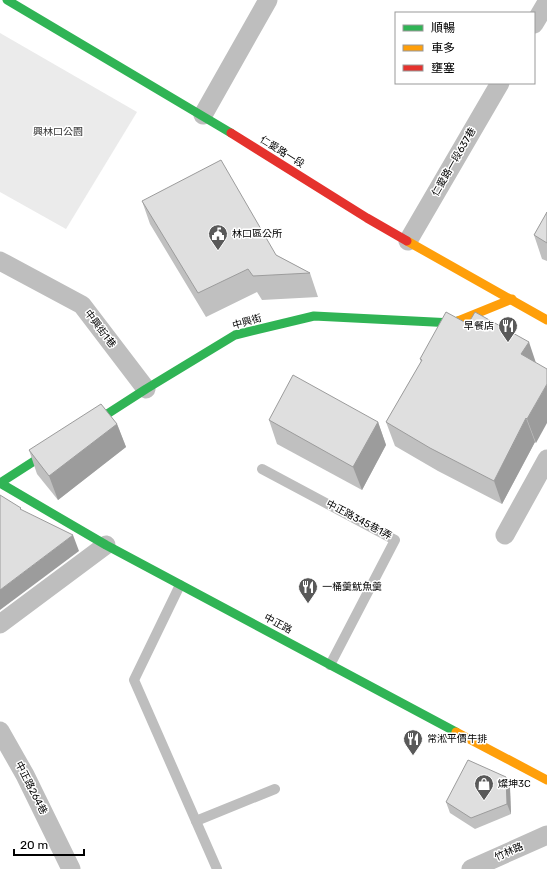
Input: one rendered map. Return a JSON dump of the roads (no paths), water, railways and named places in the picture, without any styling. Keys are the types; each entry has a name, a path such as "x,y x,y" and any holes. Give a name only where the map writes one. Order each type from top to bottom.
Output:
{"street":[{"name":"仁愛路一段","path":"7,0 203,115 368,218 547,320"},
{"path":"203,115 268,0"},
{"path":"535,22 547,2"},
{"name":"仁愛路一段637巷","path":"408,241 499,84"},
{"name":"中興街1巷","path":"0,261 82,305 146,389"},
{"name":"中興街","path":"0,483 146,389 235,335 314,316 453,322 512,299"},
{"path":"505,535 547,459"},
{"name":"中正路","path":"0,483 106,545 547,780"},
{"path":"0,624 106,545"},
{"name":"中正路264巷","path":"0,731 25,775 71,869"},
{"name":"竹林路","path":"471,869 547,835"}],"lane":[{"name":"中正路345巷1弄","path":"262,469 395,540 330,665"},
{"path":"180,585 134,680 217,869"},
{"path":"196,821 275,789"}],"place":[{"name":"林口區公所","path":"218,251"},
{"name":"早餐店","path":"508,343"},
{"name":"一桶羹魷魚羹","path":"308,604"},
{"name":"常淞平價牛排","path":"413,756"},
{"name":"燦坤3C","path":"484,801"}],"park label":[{"name":"興林口公園","path":"58,132"}]}
